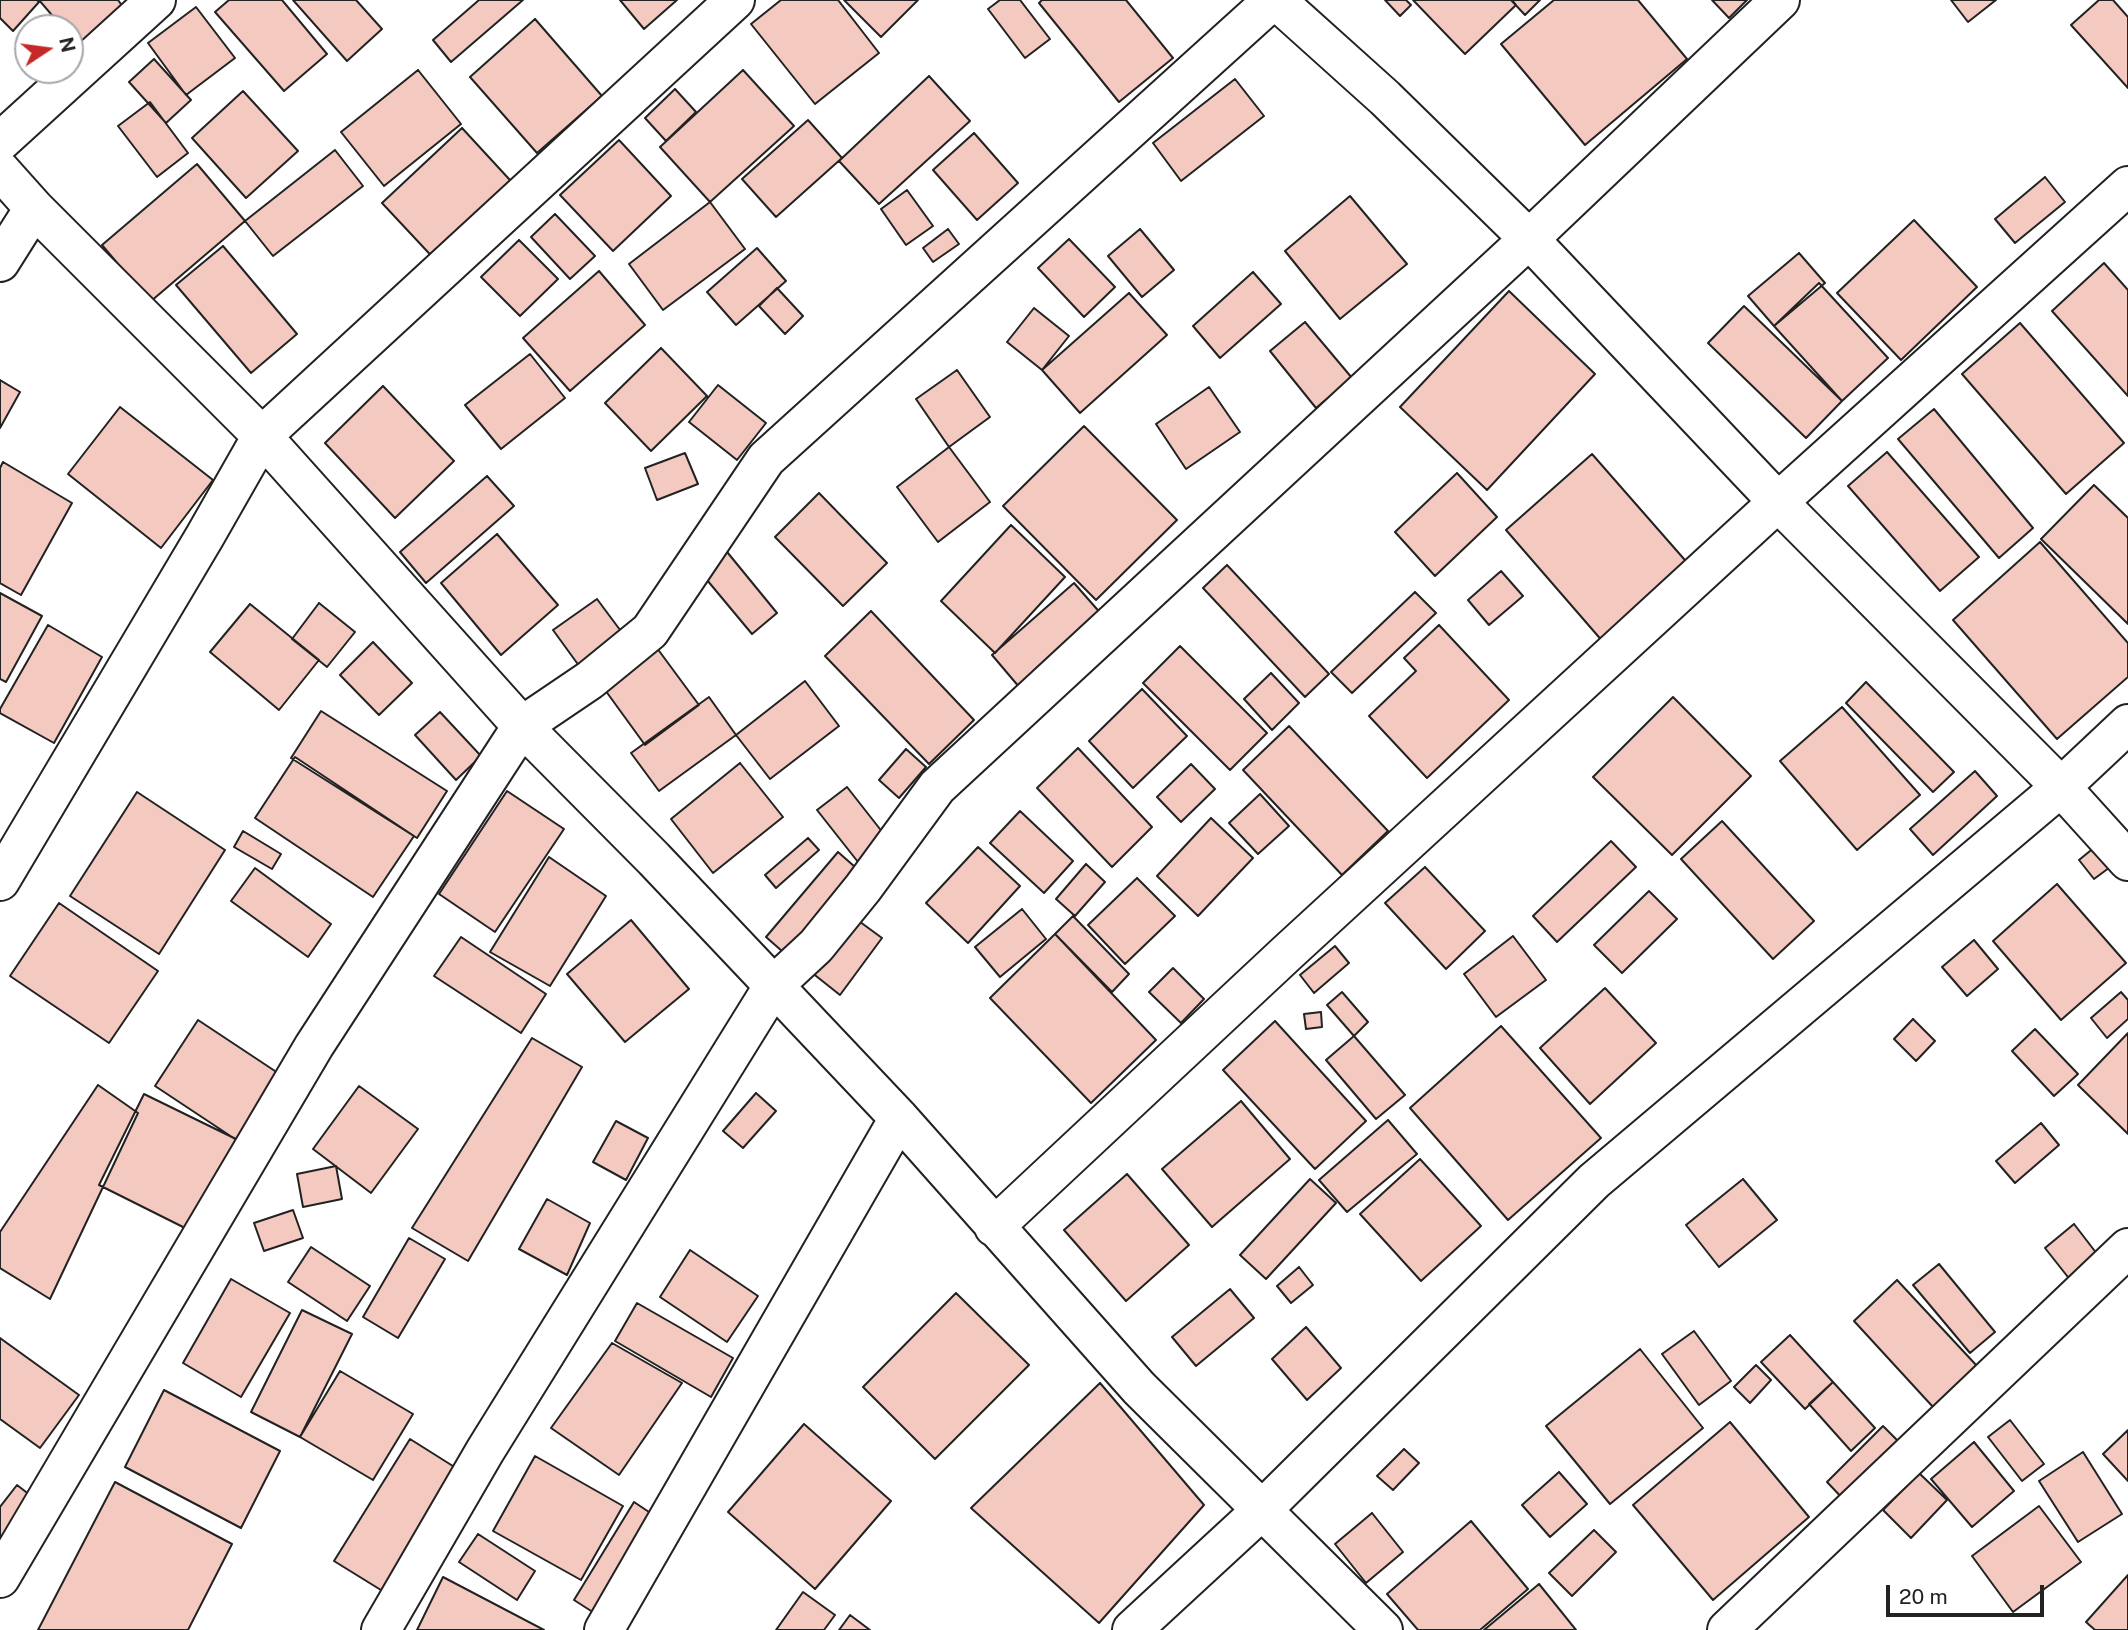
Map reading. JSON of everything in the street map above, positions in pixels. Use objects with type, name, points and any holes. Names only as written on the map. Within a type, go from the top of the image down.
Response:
[{"type":"street","points":[[0,142],[156,0]]},
{"type":"street","points":[[0,881],[262,436],[735,0]]},
{"type":"street","points":[[0,1578],[314,1046],[522,726],[590,680],[650,631],[765,459],[1275,0],[1385,98],[1530,239],[1778,502],[2061,787],[2128,862]]},
{"type":"street","points":[[381,1630],[485,1451],[774,985],[816,946],[863,888],[937,787],[1530,239],[1780,0]]},
{"type":"street","points":[[0,170],[34,208],[262,436],[522,726],[654,859],[899,1118],[1139,1388],[1383,1630]]},
{"type":"street","points":[[995,1227],[1287,953],[1778,502],[2128,186]]},
{"type":"street","points":[[0,262],[34,208]]},
{"type":"street","points":[[1132,1630],[1262,1510],[1594,1181],[2061,787],[2128,724]]},
{"type":"street","points":[[604,1630],[899,1118]]},
{"type":"street","points":[[1727,1630],[2128,1248]]},
{"type":"building","points":[[0,0],[39,2],[28,14],[14,14],[13,31],[0,18]]},
{"type":"building","points":[[39,0],[118,0],[123,7],[84,39],[84,14],[51,14]]},
{"type":"building","points":[[229,0],[282,0],[327,54],[284,91],[215,12]]},
{"type":"building","points":[[293,0],[356,0],[382,29],[347,61]]},
{"type":"building","points":[[479,0],[523,0],[451,62],[433,40]]},
{"type":"building","points":[[620,0],[677,0],[644,29]]},
{"type":"building","points":[[781,0],[838,0],[879,53],[815,104],[751,24]]},
{"type":"building","points":[[844,0],[918,0],[881,37]]},
{"type":"building","points":[[1000,0],[1020,0],[1050,39],[1025,58],[988,9]]},
{"type":"building","points":[[1042,0],[1126,0],[1173,58],[1119,102],[1039,3]]},
{"type":"building","points":[[1385,0],[1406,0],[1411,5],[1400,16]]},
{"type":"building","points":[[1413,0],[1512,0],[1516,5],[1465,54]]},
{"type":"building","points":[[1511,0],[1540,0],[1525,15]]},
{"type":"building","points":[[1554,0],[1638,0],[1687,59],[1585,145],[1501,44]]},
{"type":"building","points":[[1712,0],[1747,0],[1729,18]]},
{"type":"building","points":[[1951,0],[1996,0],[1968,22]]},
{"type":"building","points":[[2099,0],[2113,0],[2128,17],[2128,88],[2071,25]]},
{"type":"building","points":[[196,7],[235,58],[186,95],[148,43]]},
{"type":"building","points":[[535,19],[602,96],[537,153],[470,77]]},
{"type":"building","points":[[154,59],[191,100],[166,123],[129,82]]},
{"type":"building","points":[[418,70],[461,124],[384,186],[341,132]]},
{"type":"building","points":[[743,70],[794,126],[710,202],[660,147]]},
{"type":"building","points":[[929,76],[970,121],[879,204],[839,161]]},
{"type":"building","points":[[1235,79],[1264,116],[1181,181],[1153,143]]},
{"type":"building","points":[[675,89],[696,112],[666,141],[645,118]]},
{"type":"building","points":[[243,91],[298,151],[246,198],[192,138]]},
{"type":"building","points":[[150,102],[188,153],[157,177],[118,126]]},
{"type":"building","points":[[808,120],[842,158],[776,217],[742,179]]},
{"type":"building","points":[[462,128],[533,205],[454,280],[382,203]]},
{"type":"building","points":[[974,133],[1018,183],[977,220],[933,170]]},
{"type":"building","points":[[619,140],[671,196],[613,251],[560,195]]},
{"type":"building","points":[[335,150],[363,186],[273,256],[245,221]]},
{"type":"building","points":[[197,164],[245,221],[150,302],[102,245]]},
{"type":"building","points":[[2045,177],[2065,202],[2015,243],[1995,219]]},
{"type":"building","points":[[907,190],[933,226],[906,245],[881,209]]},
{"type":"building","points":[[1350,196],[1407,264],[1340,319],[1285,251]]},
{"type":"building","points":[[710,202],[745,249],[663,310],[629,264]]},
{"type":"building","points":[[555,214],[595,256],[570,279],[531,237]]},
{"type":"building","points":[[1914,220],[1977,287],[1901,360],[1837,293]]},
{"type":"building","points":[[948,229],[959,244],[933,262],[923,248]]},
{"type":"building","points":[[1140,229],[1174,270],[1142,297],[1108,256]]},
{"type":"building","points":[[1069,239],[1115,287],[1084,317],[1038,268]]},
{"type":"building","points":[[519,240],[558,279],[520,316],[481,277]]},
{"type":"building","points":[[223,246],[297,334],[251,373],[176,285]]},
{"type":"building","points":[[757,248],[786,281],[736,325],[707,292]]},
{"type":"building","points":[[1799,253],[1825,283],[1774,326],[1748,296]]},
{"type":"building","points":[[2104,263],[2128,290],[2128,396],[2052,311]]},
{"type":"building","points":[[599,271],[645,325],[570,391],[523,338]]},
{"type":"building","points":[[1253,272],[1281,304],[1220,358],[1193,326]]},
{"type":"building","points":[[1819,283],[1888,358],[1842,401],[1774,326]]},
{"type":"building","points":[[777,288],[803,316],[785,334],[759,306]]},
{"type":"building","points":[[1509,291],[1595,374],[1487,490],[1400,407]]},
{"type":"building","points":[[1129,293],[1167,335],[1080,413],[1042,370]]},
{"type":"building","points":[[1744,306],[1842,401],[1806,438],[1708,343]]},
{"type":"building","points":[[1034,308],[1069,336],[1042,370],[1007,342]]},
{"type":"building","points":[[1305,322],[1352,378],[1316,408],[1270,351]]},
{"type":"building","points":[[2020,323],[2124,443],[2066,494],[1962,374]]},
{"type":"building","points":[[661,348],[707,396],[651,451],[605,403]]},
{"type":"building","points":[[530,354],[565,398],[501,449],[465,405]]},
{"type":"building","points":[[957,370],[990,417],[949,447],[916,399]]},
{"type":"building","points":[[0,380],[20,392],[0,428]]},
{"type":"building","points":[[718,385],[766,423],[737,460],[689,422]]},
{"type":"building","points":[[383,386],[454,461],[395,518],[325,443]]},
{"type":"building","points":[[1209,387],[1240,432],[1186,469],[1156,424]]},
{"type":"building","points":[[120,407],[213,480],[161,548],[68,474]]},
{"type":"building","points":[[1934,409],[2033,528],[1999,558],[1898,439]]},
{"type":"building","points":[[1084,426],[1177,520],[1096,600],[1003,506]]},
{"type":"building","points":[[949,447],[990,502],[938,542],[897,487]]},
{"type":"building","points":[[1887,452],[1979,557],[1940,591],[1848,486]]},
{"type":"building","points":[[685,453],[698,484],[657,500],[645,468]]},
{"type":"building","points":[[1592,454],[1691,567],[1604,643],[1506,530]]},
{"type":"building","points":[[3,462],[72,503],[21,595],[0,583],[0,468]]},
{"type":"building","points":[[1457,473],[1497,517],[1435,576],[1395,532]]},
{"type":"building","points":[[487,476],[514,506],[426,583],[400,552]]},
{"type":"building","points":[[2094,485],[2128,518],[2128,624],[2041,539]]},
{"type":"building","points":[[819,493],[887,563],[843,606],[775,537]]},
{"type":"building","points":[[1011,525],[1065,577],[995,653],[941,601]]},
{"type":"building","points":[[497,534],[558,605],[501,655],[441,583]]},
{"type":"building","points":[[2040,542],[2128,643],[2128,677],[2057,739],[1953,620]]},
{"type":"building","points":[[723,547],[777,613],[752,634],[697,568]]},
{"type":"building","points":[[1227,565],[1329,674],[1305,697],[1203,588]]},
{"type":"building","points":[[1501,571],[1523,596],[1489,625],[1468,600]]},
{"type":"building","points":[[1074,583],[1103,616],[1020,688],[992,655]]},
{"type":"building","points":[[1415,592],[1436,613],[1352,693],[1331,672]]},
{"type":"building","points":[[0,593],[42,616],[6,682],[0,679]]},
{"type":"building","points":[[597,599],[629,642],[585,674],[553,630]]},
{"type":"building","points":[[319,603],[355,632],[327,667],[292,639]]},
{"type":"building","points":[[250,604],[319,660],[279,710],[210,652]]},
{"type":"building","points":[[871,611],[974,720],[929,764],[825,656]]},
{"type":"building","points":[[48,625],[102,657],[54,743],[0,713]]},
{"type":"building","points":[[1439,625],[1509,700],[1427,778],[1369,716],[1416,671],[1404,658]]},
{"type":"building","points":[[373,642],[412,683],[379,715],[340,675]]},
{"type":"building","points":[[654,644],[699,705],[645,745],[600,683]]},
{"type":"building","points":[[1180,646],[1267,733],[1230,770],[1143,683]]},
{"type":"building","points":[[1271,673],[1299,703],[1272,730],[1244,699]]},
{"type":"building","points":[[805,681],[839,726],[770,779],[736,735]]},
{"type":"building","points":[[1866,682],[1954,772],[1933,792],[1846,703]]},
{"type":"building","points":[[1142,689],[1187,736],[1133,788],[1089,741]]},
{"type":"building","points":[[709,697],[736,735],[659,791],[631,753]]},
{"type":"building","points":[[1673,697],[1751,776],[1672,855],[1593,777]]},
{"type":"building","points":[[1842,707],[1920,795],[1857,850],[1780,761]]},
{"type":"building","points":[[321,711],[447,791],[417,838],[291,758]]},
{"type":"building","points":[[440,712],[481,756],[456,780],[415,735]]},
{"type":"building","points":[[1289,726],[1388,831],[1342,875],[1243,770]]},
{"type":"building","points":[[1078,748],[1152,827],[1112,867],[1037,788]]},
{"type":"building","points":[[906,749],[926,767],[899,798],[879,780]]},
{"type":"building","points":[[295,757],[414,836],[373,897],[255,818]]},
{"type":"building","points":[[740,763],[783,817],[713,873],[671,819]]},
{"type":"building","points":[[1191,764],[1215,789],[1181,822],[1157,797]]},
{"type":"building","points":[[1975,771],[1997,796],[1933,855],[1910,829]]},
{"type":"building","points":[[847,787],[887,838],[858,862],[817,810]]},
{"type":"building","points":[[507,791],[564,829],[495,932],[439,894]]},
{"type":"building","points":[[137,792],[225,850],[159,954],[70,896]]},
{"type":"building","points":[[1260,794],[1289,826],[1258,854],[1229,823]]},
{"type":"building","points":[[1020,811],[1073,861],[1044,893],[990,843]]},
{"type":"building","points":[[1211,818],[1253,858],[1198,916],[1157,876]]},
{"type":"building","points":[[1722,821],[1814,921],[1773,959],[1681,859]]},
{"type":"building","points":[[243,831],[281,854],[272,869],[234,847]]},
{"type":"building","points":[[808,838],[819,850],[776,888],[765,875]]},
{"type":"building","points":[[1611,841],[1636,867],[1557,942],[1533,916]]},
{"type":"building","points":[[2101,842],[2117,862],[2094,879],[2079,860]]},
{"type":"building","points":[[978,847],[1020,886],[968,943],[926,903]]},
{"type":"building","points":[[838,852],[863,874],[791,959],[766,937]]},
{"type":"building","points":[[549,857],[606,896],[550,986],[490,952]]},
{"type":"building","points":[[1086,864],[1105,882],[1075,916],[1056,899]]},
{"type":"building","points":[[1425,867],[1485,931],[1446,969],[1385,903]]},
{"type":"building","points":[[255,868],[331,924],[308,957],[231,901]]},
{"type":"building","points":[[1137,878],[1175,916],[1125,964],[1088,925]]},
{"type":"building","points":[[2057,884],[2126,963],[2061,1020],[1993,941]]},
{"type":"building","points":[[1649,891],[1677,919],[1622,973],[1594,945]]},
{"type":"building","points":[[59,903],[158,971],[109,1043],[10,976]]},
{"type":"building","points":[[1022,909],[1046,939],[1000,977],[975,947]]},
{"type":"building","points":[[852,916],[882,938],[840,995],[811,972]]},
{"type":"building","points":[[1073,916],[1129,974],[1112,992],[1055,934]]},
{"type":"building","points":[[631,920],[689,989],[625,1042],[567,974]]},
{"type":"building","points":[[1055,934],[1156,1040],[1091,1103],[990,998]]},
{"type":"building","points":[[1513,936],[1546,980],[1496,1017],[1464,974]]},
{"type":"building","points":[[461,937],[546,994],[521,1033],[434,976]]},
{"type":"building","points":[[1974,940],[1998,969],[1967,996],[1942,967]]},
{"type":"building","points":[[1335,946],[1349,963],[1314,993],[1300,975]]},
{"type":"building","points":[[1173,968],[1204,999],[1181,1023],[1149,992]]},
{"type":"building","points":[[1605,988],[1656,1043],[1590,1104],[1540,1048]]},
{"type":"building","points":[[1342,992],[1368,1022],[1354,1036],[1327,1005]]},
{"type":"building","points":[[2121,992],[2128,1000],[2128,1019],[2107,1038],[2091,1018]]},
{"type":"building","points":[[1321,1012],[1322,1027],[1306,1029],[1304,1014]]},
{"type":"building","points":[[1913,1019],[1935,1041],[1916,1061],[1894,1039]]},
{"type":"building","points":[[198,1020],[281,1075],[238,1141],[155,1086]]},
{"type":"building","points":[[1275,1021],[1366,1121],[1315,1169],[1223,1070]]},
{"type":"building","points":[[1501,1026],[1601,1138],[1508,1220],[1410,1108]]},
{"type":"building","points":[[2035,1029],[2078,1074],[2054,1096],[2012,1051]]},
{"type":"building","points":[[2128,1033],[2128,1134],[2078,1085]]},
{"type":"building","points":[[1354,1036],[1405,1095],[1376,1119],[1326,1060]]},
{"type":"building","points":[[532,1038],[582,1067],[468,1261],[412,1228]]},
{"type":"building","points":[[98,1085],[138,1113],[50,1299],[0,1268],[0,1232]]},
{"type":"building","points":[[359,1086],[418,1129],[371,1193],[313,1149]]},
{"type":"building","points":[[756,1093],[776,1111],[743,1148],[723,1131]]},
{"type":"building","points":[[144,1094],[238,1140],[193,1232],[99,1185]]},
{"type":"building","points":[[1241,1101],[1290,1159],[1212,1227],[1162,1169]]},
{"type":"building","points":[[1388,1120],[1417,1154],[1347,1212],[1319,1180]]},
{"type":"building","points":[[616,1121],[648,1138],[626,1180],[593,1162]]},
{"type":"building","points":[[2041,1123],[2059,1145],[2015,1183],[1996,1161]]},
{"type":"building","points":[[1420,1159],[1481,1226],[1421,1281],[1360,1214]]},
{"type":"building","points":[[336,1166],[342,1199],[303,1207],[297,1174]]},
{"type":"building","points":[[1127,1174],[1189,1245],[1126,1301],[1064,1230]]},
{"type":"building","points":[[1310,1179],[1336,1203],[1266,1279],[1240,1255]]},
{"type":"building","points":[[1743,1179],[1777,1220],[1719,1267],[1686,1225]]},
{"type":"building","points":[[547,1199],[590,1223],[567,1275],[519,1249]]},
{"type":"building","points":[[293,1210],[303,1238],[264,1251],[254,1223]]},
{"type":"building","points":[[2074,1224],[2104,1263],[2075,1286],[2045,1248]]},
{"type":"building","points":[[409,1238],[445,1259],[398,1338],[363,1317]]},
{"type":"building","points":[[311,1247],[370,1286],[347,1321],[288,1282]]},
{"type":"building","points":[[690,1250],[758,1296],[727,1342],[660,1297]]},
{"type":"building","points":[[1939,1264],[1995,1332],[1970,1353],[1913,1285]]},
{"type":"building","points":[[1299,1267],[1313,1285],[1291,1303],[1277,1286]]},
{"type":"building","points":[[231,1279],[290,1313],[241,1397],[183,1363]]},
{"type":"building","points":[[1897,1280],[1977,1366],[1933,1407],[1854,1321]]},
{"type":"building","points":[[1230,1289],[1254,1318],[1196,1366],[1172,1337]]},
{"type":"building","points":[[956,1293],[1029,1365],[935,1459],[863,1387]]},
{"type":"building","points":[[637,1303],[733,1358],[711,1397],[615,1341]]},
{"type":"building","points":[[302,1310],[352,1334],[300,1437],[251,1412]]},
{"type":"building","points":[[1306,1327],[1341,1368],[1307,1400],[1272,1359]]},
{"type":"building","points":[[1694,1331],[1731,1381],[1699,1405],[1662,1354]]},
{"type":"building","points":[[1790,1335],[1833,1382],[1805,1409],[1761,1362]]},
{"type":"building","points":[[0,1338],[79,1395],[40,1448],[0,1419]]},
{"type":"building","points":[[612,1343],[682,1383],[619,1475],[551,1428]]},
{"type":"building","points":[[1640,1349],[1703,1428],[1610,1504],[1546,1426]]},
{"type":"building","points":[[1756,1365],[1771,1380],[1750,1403],[1734,1387]]},
{"type":"building","points":[[340,1371],[413,1414],[373,1480],[300,1437]]},
{"type":"building","points":[[1833,1382],[1875,1428],[1851,1451],[1809,1404]]},
{"type":"building","points":[[1100,1383],[1204,1505],[1099,1623],[971,1508]]},
{"type":"building","points":[[164,1390],[280,1451],[241,1528],[125,1467]]},
{"type":"building","points":[[2010,1420],[2044,1464],[2022,1481],[1988,1437]]},
{"type":"building","points":[[1730,1422],[1809,1517],[1713,1600],[1633,1505]]},
{"type":"building","points":[[804,1424],[891,1501],[815,1589],[728,1512]]},
{"type":"building","points":[[1883,1426],[1904,1447],[1847,1503],[1827,1482]]},
{"type":"building","points":[[2128,1430],[2128,1481],[2103,1454]]},
{"type":"building","points":[[410,1439],[464,1473],[389,1595],[334,1561]]},
{"type":"building","points":[[1974,1442],[2014,1491],[1972,1527],[1931,1479]]},
{"type":"building","points":[[1404,1449],[1419,1463],[1393,1490],[1377,1476]]},
{"type":"building","points":[[2083,1452],[2122,1514],[2078,1542],[2039,1481]]},
{"type":"building","points":[[535,1456],[623,1506],[581,1580],[493,1531]]},
{"type":"building","points":[[1559,1472],[1587,1504],[1550,1537],[1522,1505]]},
{"type":"building","points":[[1919,1473],[1947,1500],[1911,1538],[1883,1510]]},
{"type":"building","points":[[115,1482],[232,1544],[188,1630],[38,1630]]},
{"type":"building","points":[[17,1485],[52,1512],[0,1541],[0,1507]]},
{"type":"building","points":[[634,1502],[661,1520],[602,1618],[574,1600]]},
{"type":"building","points":[[2039,1506],[2081,1562],[2013,1612],[1972,1556]]},
{"type":"building","points":[[1372,1513],[1403,1552],[1366,1583],[1335,1544]]},
{"type":"building","points":[[1471,1521],[1528,1589],[1480,1630],[1418,1630],[1387,1594]]},
{"type":"building","points":[[1594,1530],[1616,1552],[1572,1596],[1549,1573]]},
{"type":"building","points":[[478,1534],[535,1571],[517,1600],[459,1562]]},
{"type":"building","points":[[2128,1575],[2128,1630],[2095,1630],[2086,1622]]},
{"type":"building","points":[[443,1577],[544,1630],[417,1630]]},
{"type":"building","points":[[1539,1584],[1576,1630],[1484,1630]]},
{"type":"building","points":[[803,1592],[835,1615],[824,1630],[776,1630]]},
{"type":"building","points":[[850,1615],[870,1630],[839,1630]]}]
